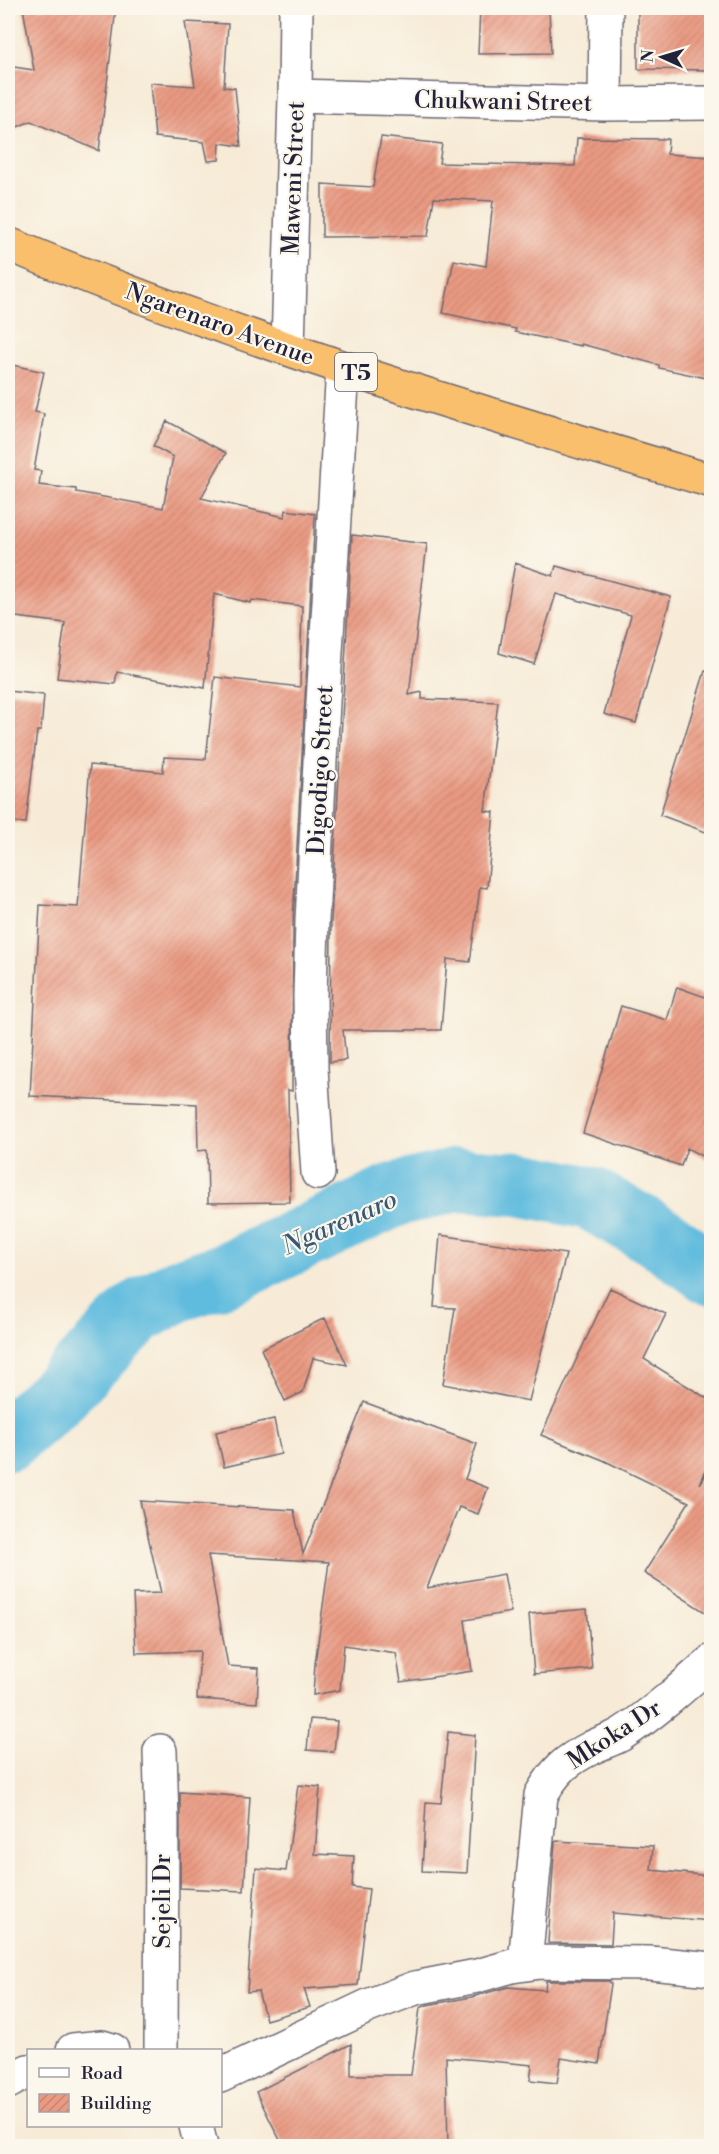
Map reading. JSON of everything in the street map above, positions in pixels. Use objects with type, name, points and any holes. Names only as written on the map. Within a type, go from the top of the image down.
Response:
[{"type":"highway","name":"Ngarenaro Avenue","points":[[8,244],[83,275],[343,368],[711,481]]},
{"type":"street","name":"Maweni Street","points":[[288,348],[296,8]]},
{"type":"street","points":[[605,104],[606,8]]},
{"type":"street","name":"Chukwani Street","points":[[295,96],[605,104],[711,104]]},
{"type":"street","name":"Digodigo Street","points":[[318,1173],[311,1068],[312,932],[343,368]]},
{"type":"street","name":"Mkoka Dr","points":[[525,1964],[541,1795],[552,1775],[568,1761],[619,1735],[687,1684],[711,1661]]},
{"type":"street","name":"Sejeli Dr","points":[[160,1751],[161,2049]]},
{"type":"street","points":[[222,2075],[368,2006],[416,1988],[525,1964],[650,1963],[711,1969]]},
{"type":"street","points":[[83,2049],[102,2047],[109,2049]]},
{"type":"street","points":[[8,2082],[27,2072]]},
{"type":"street","points":[[196,2127],[201,2146]]},
{"type":"building","points":[[23,8],[116,8],[99,151],[31,121],[8,131],[8,66],[34,70]]},
{"type":"building","points":[[480,8],[549,8],[551,53],[478,54]]},
{"type":"building","points":[[638,8],[711,8],[711,70],[638,69]]},
{"type":"building","points":[[185,22],[228,24],[224,87],[235,88],[241,146],[220,143],[219,160],[208,161],[204,142],[155,137],[150,83],[195,86]]},
{"type":"building","points":[[381,137],[442,144],[439,163],[575,166],[577,138],[668,139],[667,154],[711,157],[711,379],[659,368],[659,365],[581,344],[581,346],[515,332],[516,329],[443,313],[454,260],[486,266],[493,201],[434,198],[428,236],[322,237],[322,184],[373,187]]},
{"type":"building","points":[[8,364],[44,372],[35,412],[44,414],[34,470],[41,471],[39,485],[76,489],[76,492],[163,508],[173,457],[153,446],[167,421],[226,453],[201,498],[285,517],[286,510],[315,514],[293,920],[292,1091],[288,1090],[290,1202],[208,1203],[207,1150],[198,1151],[197,1104],[30,1096],[40,905],[78,907],[90,765],[163,772],[164,757],[206,759],[215,677],[300,687],[302,606],[252,600],[251,603],[214,594],[205,688],[117,672],[115,684],[57,678],[65,623],[8,616]]},
{"type":"building","points":[[352,535],[427,544],[409,695],[422,692],[422,699],[498,702],[485,811],[494,812],[487,888],[480,887],[470,962],[447,959],[441,1030],[343,1030],[346,1060],[330,1062],[331,922]]},
{"type":"building","points":[[515,563],[553,576],[556,566],[671,597],[636,723],[604,714],[631,615],[556,594],[534,664],[499,653]]},
{"type":"building","points":[[705,671],[711,672],[711,834],[660,815]]},
{"type":"building","points":[[8,691],[44,695],[41,731],[37,731],[26,823],[8,822]]},
{"type":"building","points":[[677,987],[711,999],[711,1161],[687,1148],[681,1166],[583,1133],[621,1006],[667,1020]]},
{"type":"building","points":[[440,1235],[566,1254],[529,1401],[443,1384],[455,1308],[434,1307]]},
{"type":"building","points":[[610,1288],[666,1314],[644,1359],[711,1401],[711,1457],[700,1484],[711,1466],[711,1616],[644,1573],[689,1502],[603,1460],[541,1435]]},
{"type":"building","points":[[325,1318],[347,1365],[313,1358],[303,1392],[285,1401],[261,1349]]},
{"type":"building","points":[[364,1402],[477,1444],[465,1479],[488,1488],[478,1514],[459,1507],[427,1588],[504,1574],[511,1612],[465,1620],[472,1671],[401,1682],[396,1653],[344,1645],[340,1690],[313,1695],[329,1562],[208,1555],[228,1666],[259,1668],[257,1703],[197,1699],[200,1651],[136,1653],[133,1594],[161,1593],[140,1501],[294,1510],[303,1554]]},
{"type":"building","points":[[274,1419],[281,1454],[224,1467],[216,1432]]},
{"type":"building","points":[[587,1609],[592,1669],[534,1674],[529,1614]]},
{"type":"building","points":[[310,1719],[337,1721],[334,1752],[307,1750]]},
{"type":"building","points":[[448,1732],[475,1735],[467,1873],[422,1871],[426,1802],[441,1803]]},
{"type":"building","points":[[298,1785],[320,1787],[315,1854],[354,1856],[352,1887],[369,1889],[358,1985],[304,1989],[310,2007],[266,2020],[258,1991],[247,1992],[256,1868],[286,1871]]},
{"type":"building","points":[[180,1792],[250,1797],[244,1891],[180,1888]]},
{"type":"building","points":[[555,1841],[653,1846],[651,1870],[711,1876],[711,1921],[613,1913],[611,1944],[548,1943]]},
{"type":"building","points":[[546,1981],[609,1981],[611,1984],[599,2064],[561,2058],[557,2083],[530,2080],[532,2065],[446,2057],[448,2146],[283,2146],[256,2092],[351,2044],[351,2075],[411,2075],[420,2008],[508,1987],[545,1990]]},
{"type":"waterway","name":"Ngarenaro","points":[[8,1439],[51,1401],[138,1312],[178,1290],[224,1275],[397,1194],[457,1180],[520,1184],[590,1198],[661,1238],[712,1274]]}]
